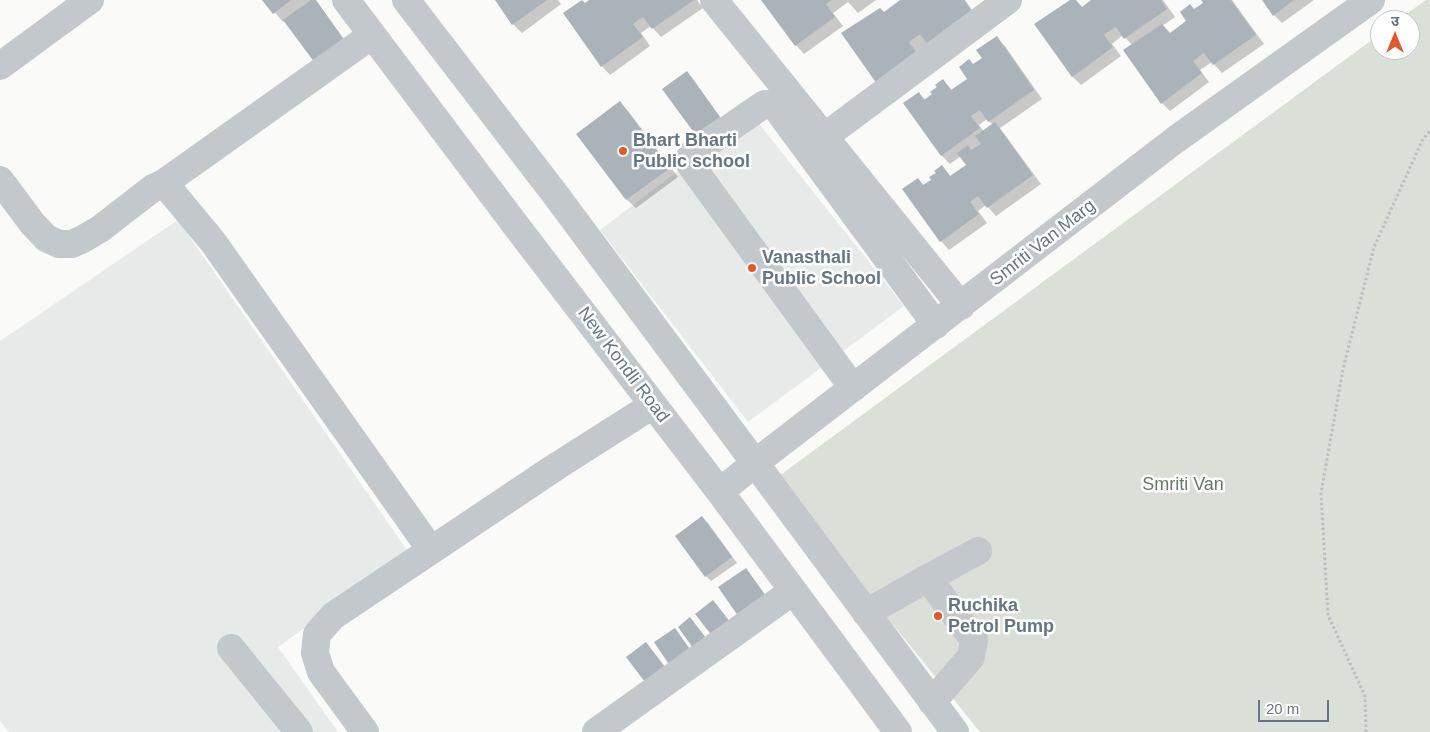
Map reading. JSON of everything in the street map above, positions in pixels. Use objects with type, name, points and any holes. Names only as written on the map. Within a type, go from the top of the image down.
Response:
[{"type":"street","points":[[0,66],[90,0]]},
{"type":"street","name":"New Kondli Road","points":[[346,0],[720,492],[898,732]]},
{"type":"street","points":[[406,0],[555,194],[954,732]]},
{"type":"street","points":[[824,137],[1008,0]]},
{"type":"street","name":"Smriti Van Marg","points":[[720,492],[755,463],[1176,140],[1372,0]]},
{"type":"street","points":[[717,1],[961,306]]},
{"type":"street","points":[[0,180],[32,223],[46,238],[59,244],[72,244],[100,229],[153,188],[164,183],[372,35]]},
{"type":"street","points":[[853,388],[690,164],[689,159],[692,154],[760,107],[770,104],[777,109],[936,325]]},
{"type":"street","points":[[164,183],[213,242],[431,550]]},
{"type":"street","points":[[364,732],[321,672],[315,654],[317,634],[333,616],[557,466],[653,405]]},
{"type":"street","points":[[866,613],[978,551]]},
{"type":"street","points":[[928,578],[974,640],[971,658],[932,702]]},
{"type":"street","points":[[596,732],[793,591]]},
{"type":"street","points":[[231,648],[299,732]]},
{"type":"path","points":[[1366,732],[1365,696],[1328,615],[1321,493],[1343,369],[1374,247],[1423,140],[1430,131]]},
{"type":"shaded area","name":"Vanasthali Public School","points":[[752,115],[904,306],[748,422],[600,230]]},
{"type":"shaded area","points":[[178,220],[409,553],[278,647],[338,732],[9,732],[0,721],[0,341]]},
{"type":"green space","name":"Smriti Van","points":[[1426,0],[1430,0],[1430,732],[980,732],[775,479],[1370,41],[1370,60],[1420,60],[1420,10],[1412,10]]},
{"type":"building","points":[[262,0],[291,0],[273,14]]},
{"type":"building","points":[[311,0],[316,0],[348,45],[318,67],[283,20]]},
{"type":"building","points":[[495,0],[547,0],[512,25]]},
{"type":"building","points":[[582,0],[585,3],[589,0],[694,0],[652,29],[643,17],[633,24],[643,37],[601,67],[563,13]]},
{"type":"building","points":[[761,0],[832,0],[826,4],[835,17],[795,46]]},
{"type":"building","points":[[900,0],[964,0],[974,14],[929,46],[920,34],[909,42],[918,54],[877,84],[841,33],[880,8],[884,12]]},
{"type":"building","points":[[1070,0],[1076,0],[1082,7],[1091,0],[1161,0],[1167,9],[1124,39],[1116,27],[1112,29],[1104,35],[1113,47],[1072,77],[1034,24]]},
{"type":"building","points":[[1201,0],[1231,0],[1256,35],[1213,65],[1204,53],[1193,61],[1202,73],[1161,104],[1123,50],[1162,24],[1170,33],[1186,21],[1180,12],[1190,4],[1194,9],[1203,3]]},
{"type":"building","points":[[1262,0],[1294,0],[1273,16]]},
{"type":"building","points":[[997,36],[1034,90],[988,122],[980,110],[971,116],[980,128],[941,156],[903,103],[919,92],[924,100],[932,94],[930,92],[937,87],[935,85],[943,79],[951,90],[967,79],[959,67],[969,59],[973,64],[982,58],[976,50]]},
{"type":"building","points":[[687,71],[720,117],[695,134],[662,89]]},
{"type":"building","name":"Bhart Bharti Public school","points":[[620,101],[670,168],[626,200],[576,134]]},
{"type":"building","points":[[995,122],[1033,175],[987,208],[978,196],[970,202],[979,214],[940,242],[902,189],[918,178],[923,185],[931,180],[929,177],[936,173],[934,171],[942,165],[950,176],[966,165],[957,153],[968,145],[971,150],[981,144],[975,136]]},
{"type":"building","points":[[702,516],[732,557],[705,577],[675,536]]},
{"type":"building","points":[[746,568],[771,603],[743,623],[718,587]]},
{"type":"building","points":[[713,600],[731,623],[713,637],[695,614]]},
{"type":"building","points":[[690,617],[709,642],[696,652],[678,627]]},
{"type":"building","points":[[675,628],[694,655],[672,669],[654,642]]},
{"type":"building","points":[[646,642],[665,667],[645,682],[626,657]]},
{"type":"place","name":"Bhart Bharti Public school","points":[[623,151]]},
{"type":"place","name":"Vanasthali Public School","points":[[752,268]]},
{"type":"place","name":"Ruchika Petrol Pump","points":[[938,616]]}]
